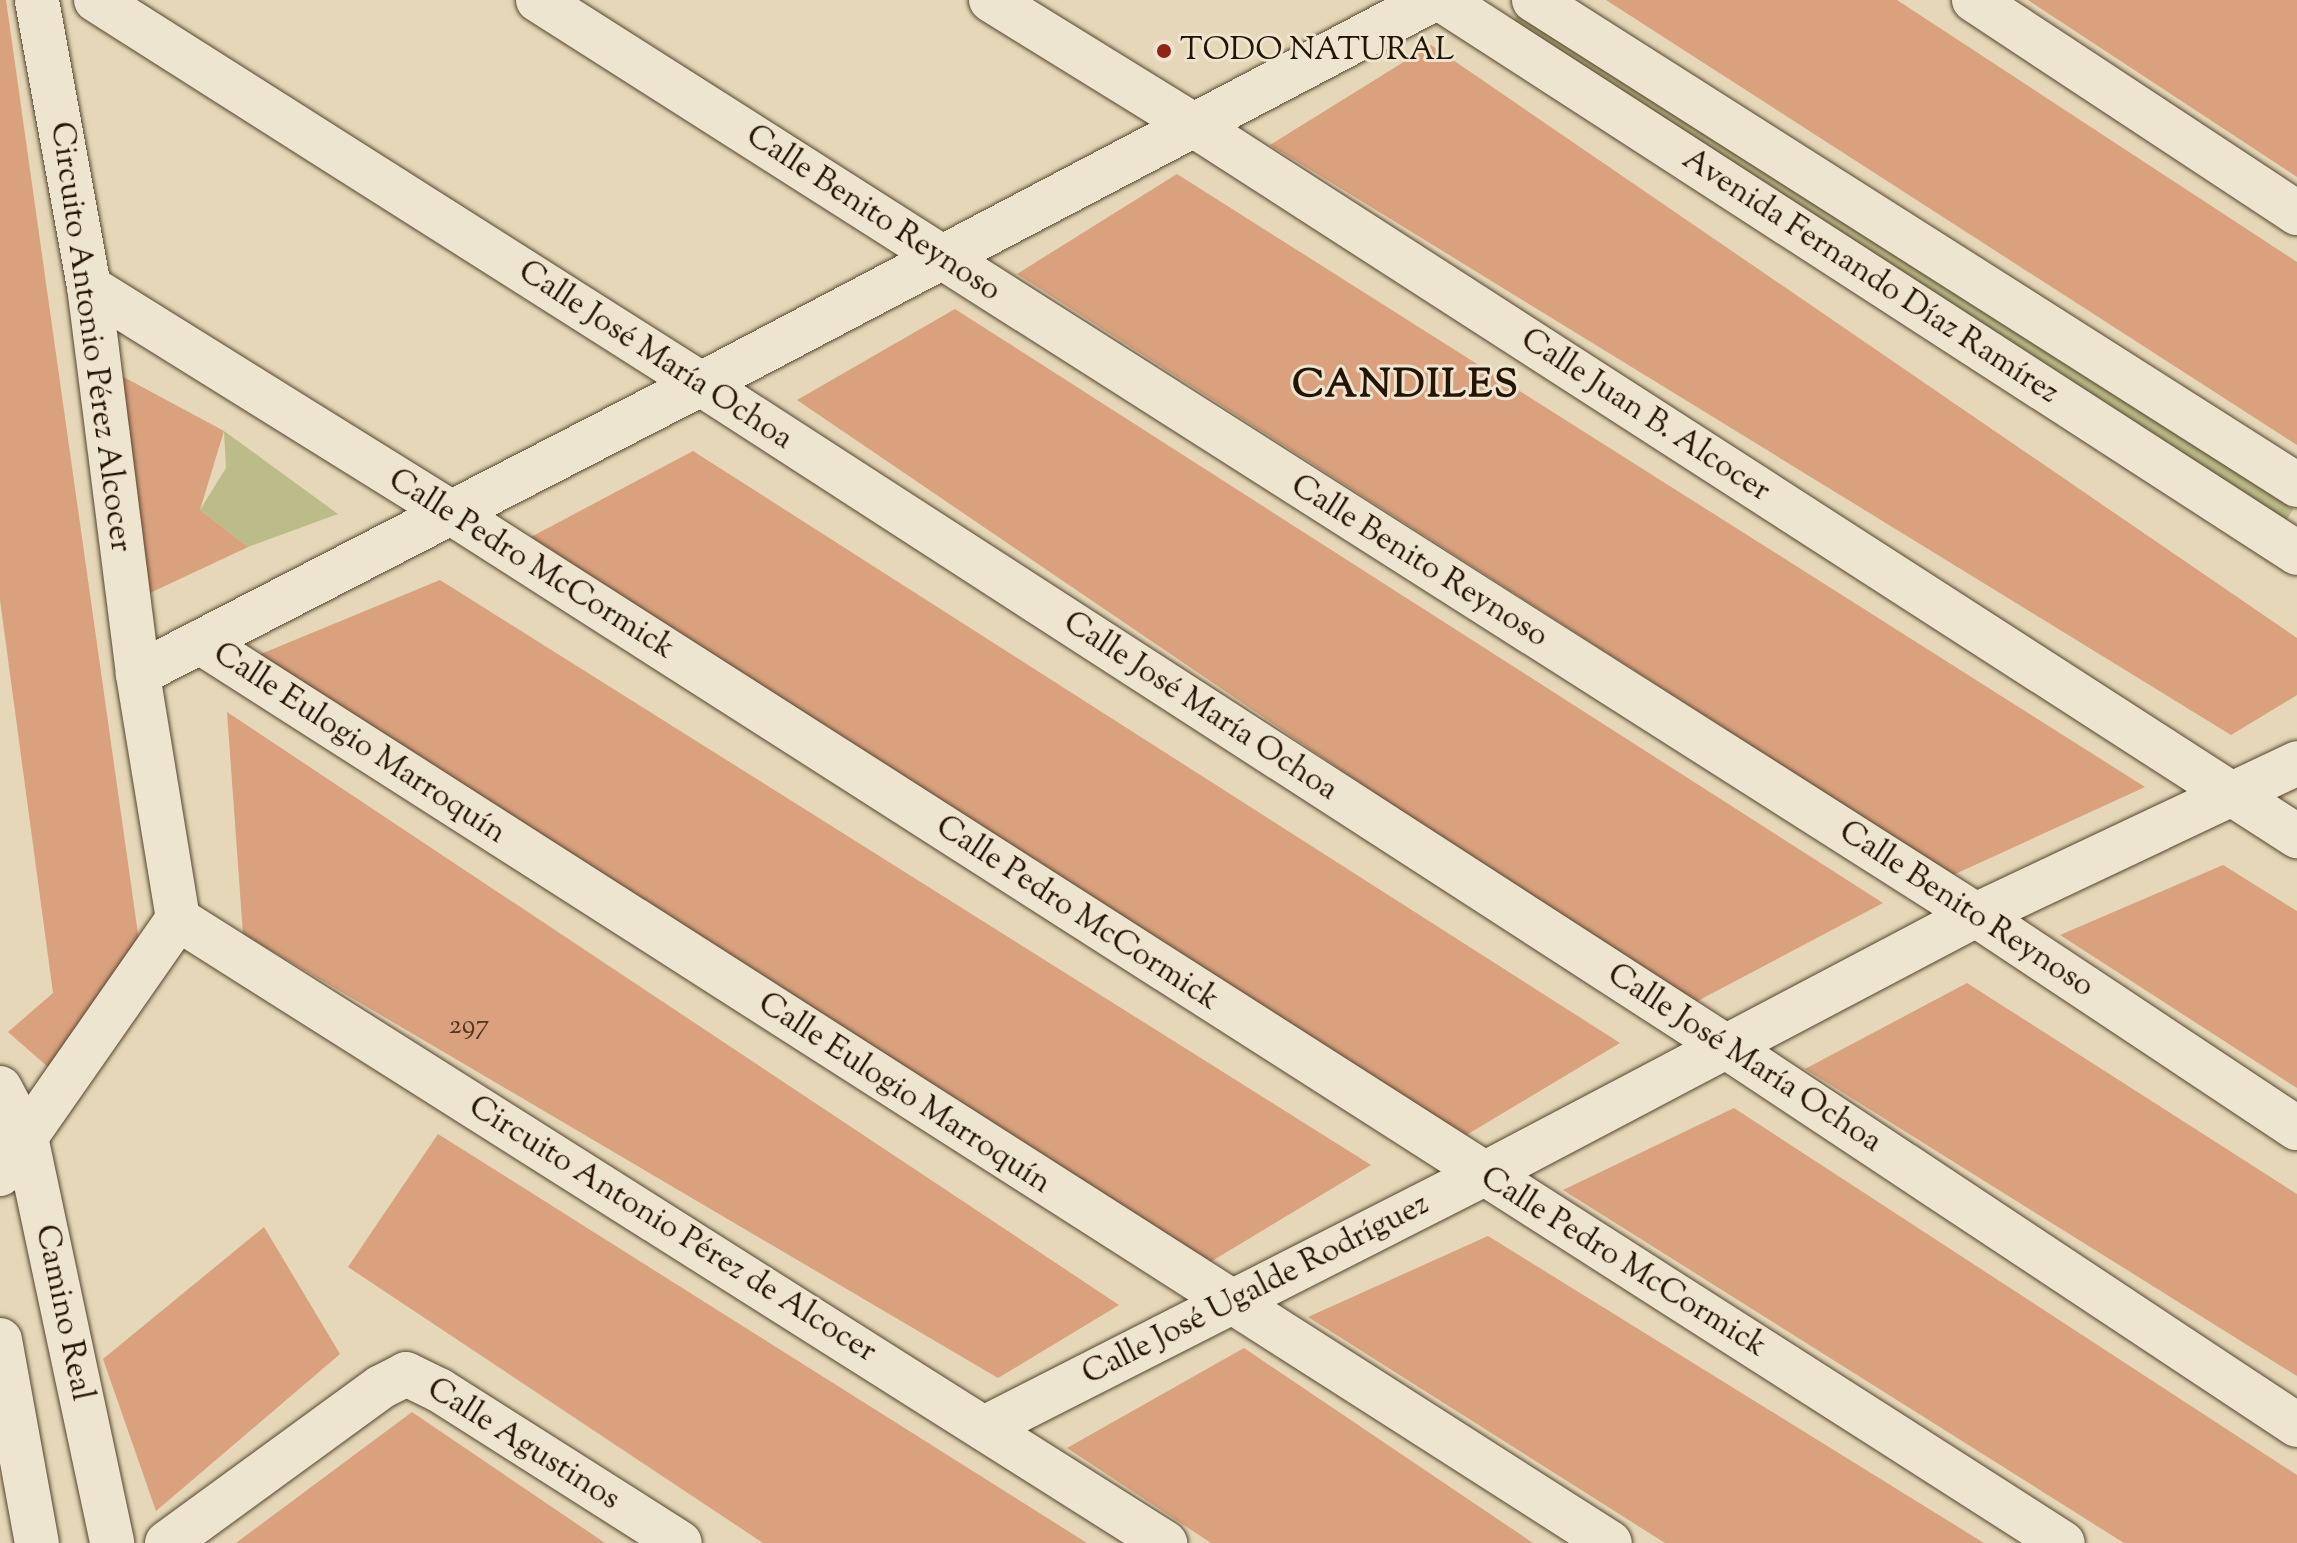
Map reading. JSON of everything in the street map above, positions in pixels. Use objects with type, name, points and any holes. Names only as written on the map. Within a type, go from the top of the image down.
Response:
[{"type":"street","name":"Circuito Antonio Pérez Alcocer","points":[[37,0],[89,287],[138,674]]},
{"type":"street","name":"Calle José María Ochoa","points":[[96,0],[701,384],[1725,1046],[2297,1425]]},
{"type":"street","name":"Calle Benito Reynoso","points":[[538,0],[1976,915],[2297,1128]]},
{"type":"street","name":"Calle Juan B. Alcocer","points":[[991,0],[1192,124],[2297,836]]},
{"type":"street","points":[[0,1174],[178,919],[138,674],[701,384],[1432,0]]},
{"type":"street","name":"Avenida Fernando Díaz Ramírez","points":[[1442,0],[2297,553]]},
{"type":"street","name":"Avenida Fernando Díaz Ramírez","points":[[1534,0],[2297,485]]},
{"type":"street","points":[[1974,0],[2297,213]]},
{"type":"street","name":"Calle Pedro McCormick","points":[[89,287],[450,512],[2063,1543]]},
{"type":"street","name":"Calle Eulogio Marroquín","points":[[200,642],[1610,1543]]},
{"type":"street","name":"Calle José Ugalde Rodríguez","points":[[986,1427],[1484,1174],[1976,915],[2297,763]]},
{"type":"street","name":"Circuito Antonio Pérez de Alcocer","points":[[178,919],[1165,1543]]},
{"type":"street","name":"Camino Real","points":[[0,1088],[26,1137],[112,1543]]},
{"type":"street","points":[[0,1340],[37,1543]]},
{"type":"street","name":"Calle Agustinos","points":[[167,1543],[381,1387],[406,1374],[439,1390],[680,1543]]},
{"type":"green space","points":[[1522,8],[2294,509],[2280,530],[1508,29]]},
{"type":"green space","points":[[224,431],[338,514],[248,547],[200,510],[226,468]]},
{"type":"building","points":[[0,0],[6,0],[139,941],[48,1067],[8,1032],[53,993],[0,600]]},
{"type":"building","points":[[1606,0],[1897,0],[2297,262],[2297,445]]},
{"type":"building","points":[[2028,0],[2297,0],[2297,177]]},
{"type":"building","points":[[1431,45],[2297,638],[2297,695],[2231,735],[1270,145]]},
{"type":"building","points":[[1177,174],[2145,787],[1953,875],[1017,274]]},
{"type":"building","points":[[955,309],[1883,903],[1688,1006],[797,400]]},
{"type":"building","points":[[118,374],[224,431],[200,510],[248,547],[135,600]]},
{"type":"building","points":[[693,451],[1620,1043],[1458,1140],[531,537]]},
{"type":"building","points":[[440,580],[1371,1165],[1197,1270],[256,656]]},
{"type":"building","points":[[227,712],[1119,1305],[998,1378],[243,934]]},
{"type":"building","points":[[2223,865],[2297,911],[2297,1088],[2060,935]]},
{"type":"building","points":[[1967,983],[2297,1194],[2297,1376],[1805,1069]]},
{"type":"building","points":[[1734,1108],[2297,1475],[2297,1543],[2124,1543],[1563,1190]]},
{"type":"building","points":[[438,1134],[1087,1543],[763,1543],[348,1267]]},
{"type":"building","points":[[264,1227],[340,1354],[156,1511],[103,1359]]},
{"type":"building","points":[[1488,1236],[1984,1543],[1665,1543],[1308,1317]]},
{"type":"building","points":[[1244,1348],[1533,1543],[1211,1543],[1067,1448]]},
{"type":"building","points":[[412,1412],[605,1543],[236,1543]]},
{"type":"place","name":"TODO NATURAL","points":[[1164,51]]},
{"type":"district","name":"CANDILES","points":[[1406,387]]}]
